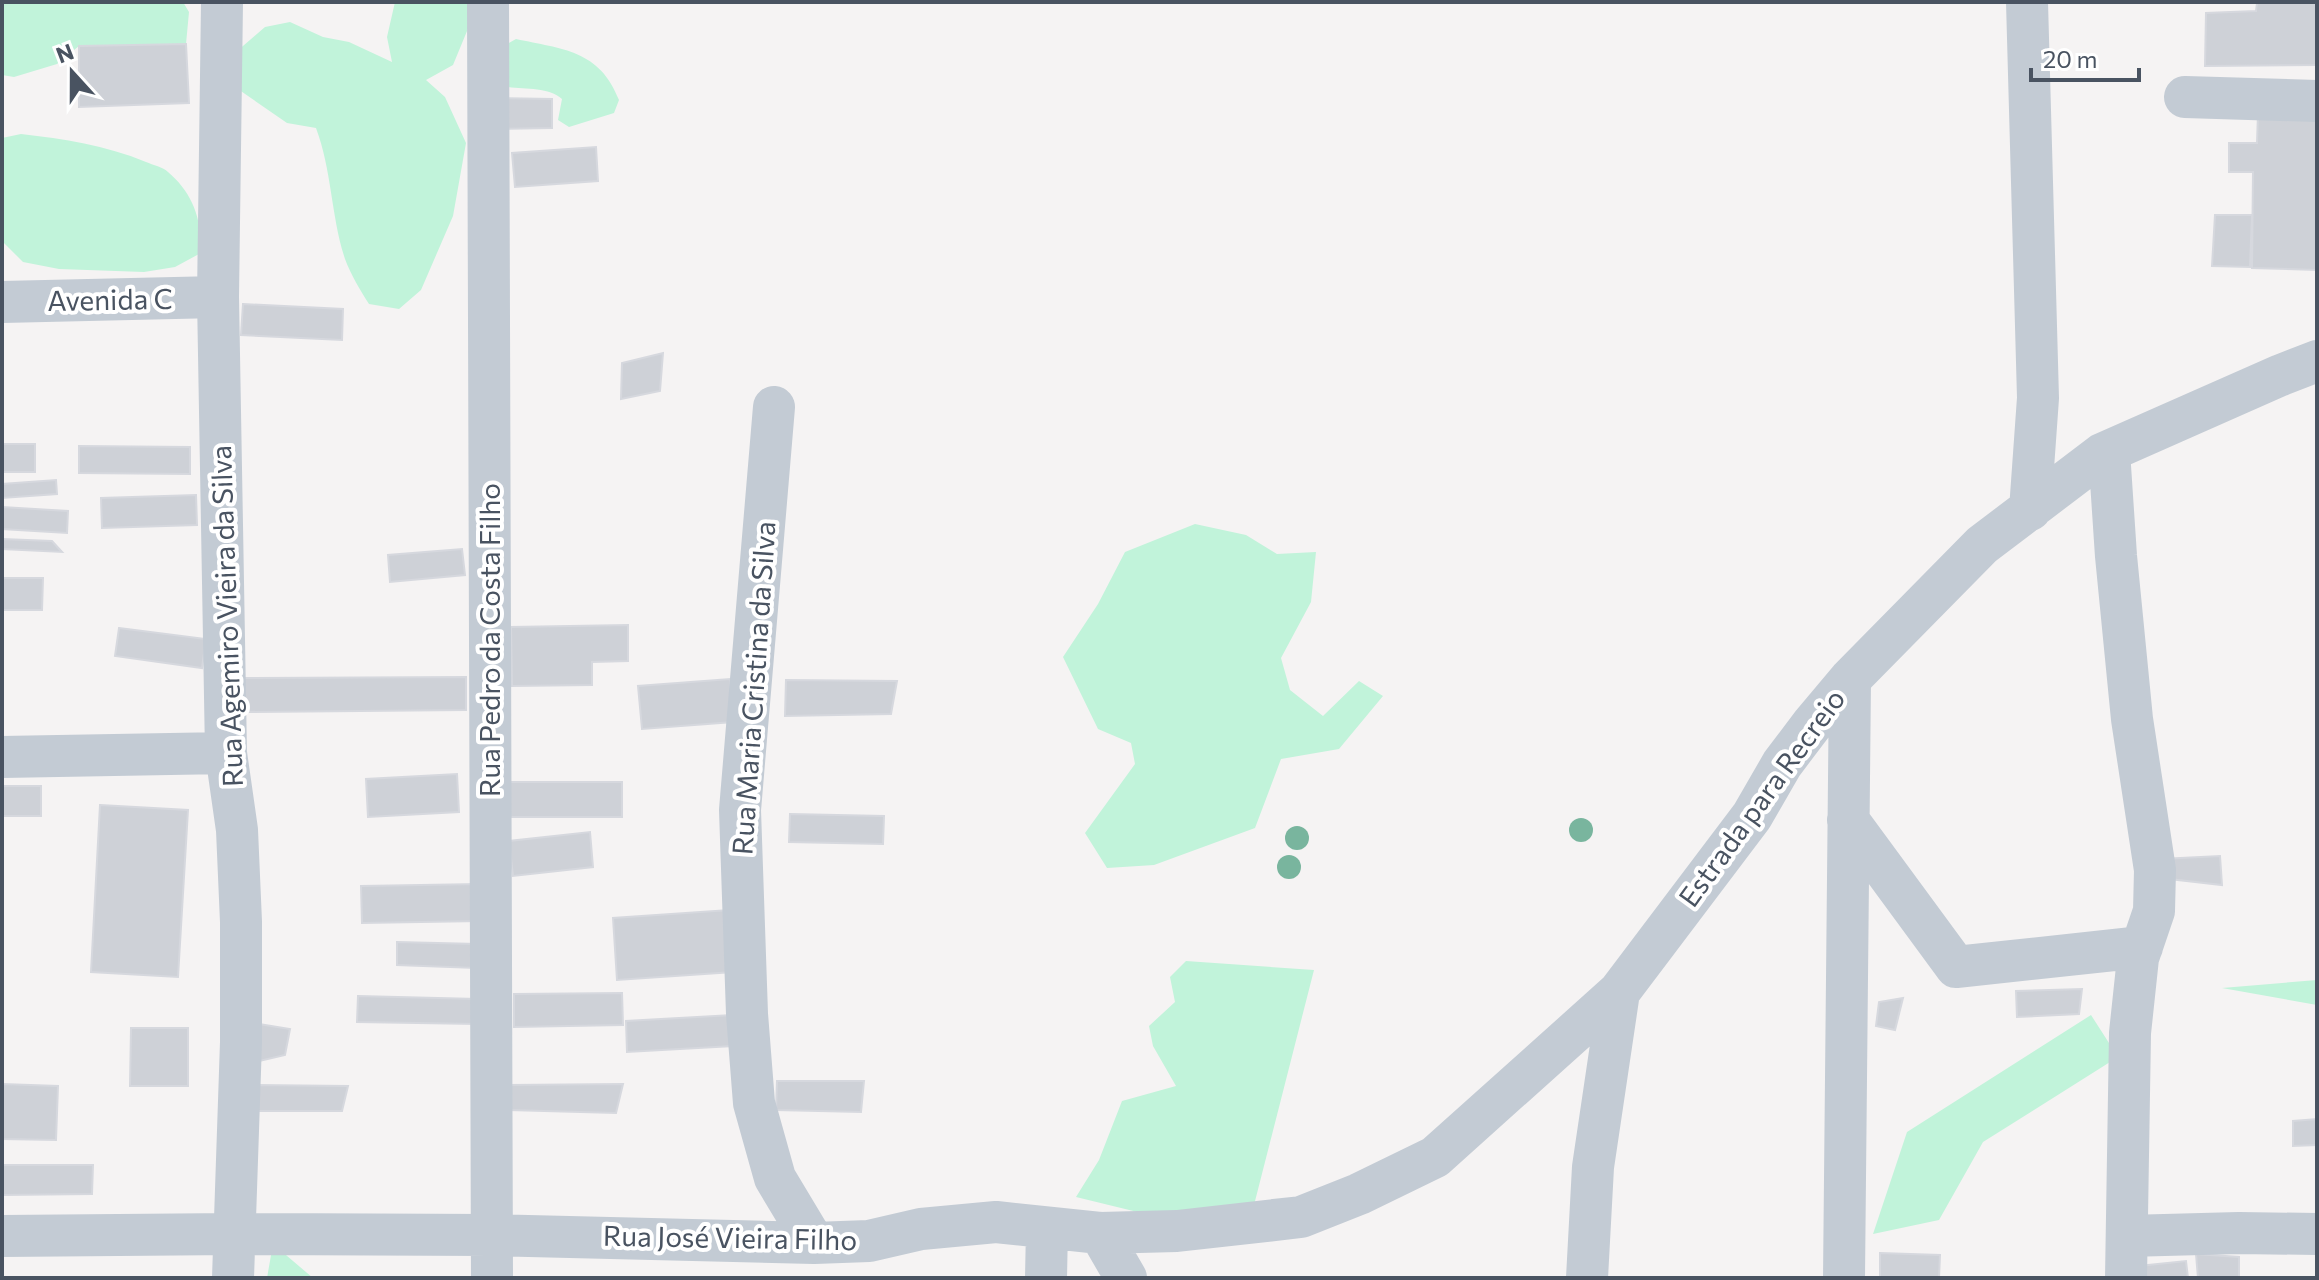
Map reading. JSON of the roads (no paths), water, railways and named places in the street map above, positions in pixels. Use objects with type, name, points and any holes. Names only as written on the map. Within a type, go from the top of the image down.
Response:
[{"type":"street","name":"Rua Agemiro Vieira da Silva","points":[[222,2],[218,297],[226,753],[237,830],[241,922],[241,1042],[233,1278]]},
{"type":"street","name":"Rua Pedro da Costa Filho","points":[[488,2],[492,1278]]},
{"type":"street","points":[[2027,2],[2038,398],[2030,510]]},
{"type":"street","points":[[2185,97],[2317,101]]},
{"type":"street","name":"Avenida C","points":[[2,302],[218,297]]},
{"type":"street","name":"Estrada para Recreio","points":[[1587,1278],[1593,1167],[1619,992],[1752,816],[1790,754],[1850,679],[1982,545],[2109,451],[2317,361]]},
{"type":"street","name":"Rua Maria Cristina da Silva","points":[[774,407],[740,810],[747,1014],[754,1103],[775,1178],[814,1243]]},
{"type":"street","points":[[2109,451],[2132,719],[2155,870],[2154,911],[2142,947],[2130,1033],[2126,1278]]},
{"type":"street","points":[[1844,1278],[1850,679]]},
{"type":"street","points":[[2,757],[226,753]]},
{"type":"street","points":[[1848,820],[1956,967],[2142,947]]},
{"type":"street","name":"Rua José Vieira Filho","points":[[2,1236],[491,1235],[814,1243],[869,1241],[921,1229],[996,1222],[1100,1233],[1177,1231],[1301,1217],[1359,1194],[1435,1157],[1619,992]]},
{"type":"street","points":[[1046,1278],[1047,1228]]},
{"type":"street","points":[[1100,1233],[1126,1278]]},
{"type":"street","points":[[2127,1236],[2317,1234]]}]
